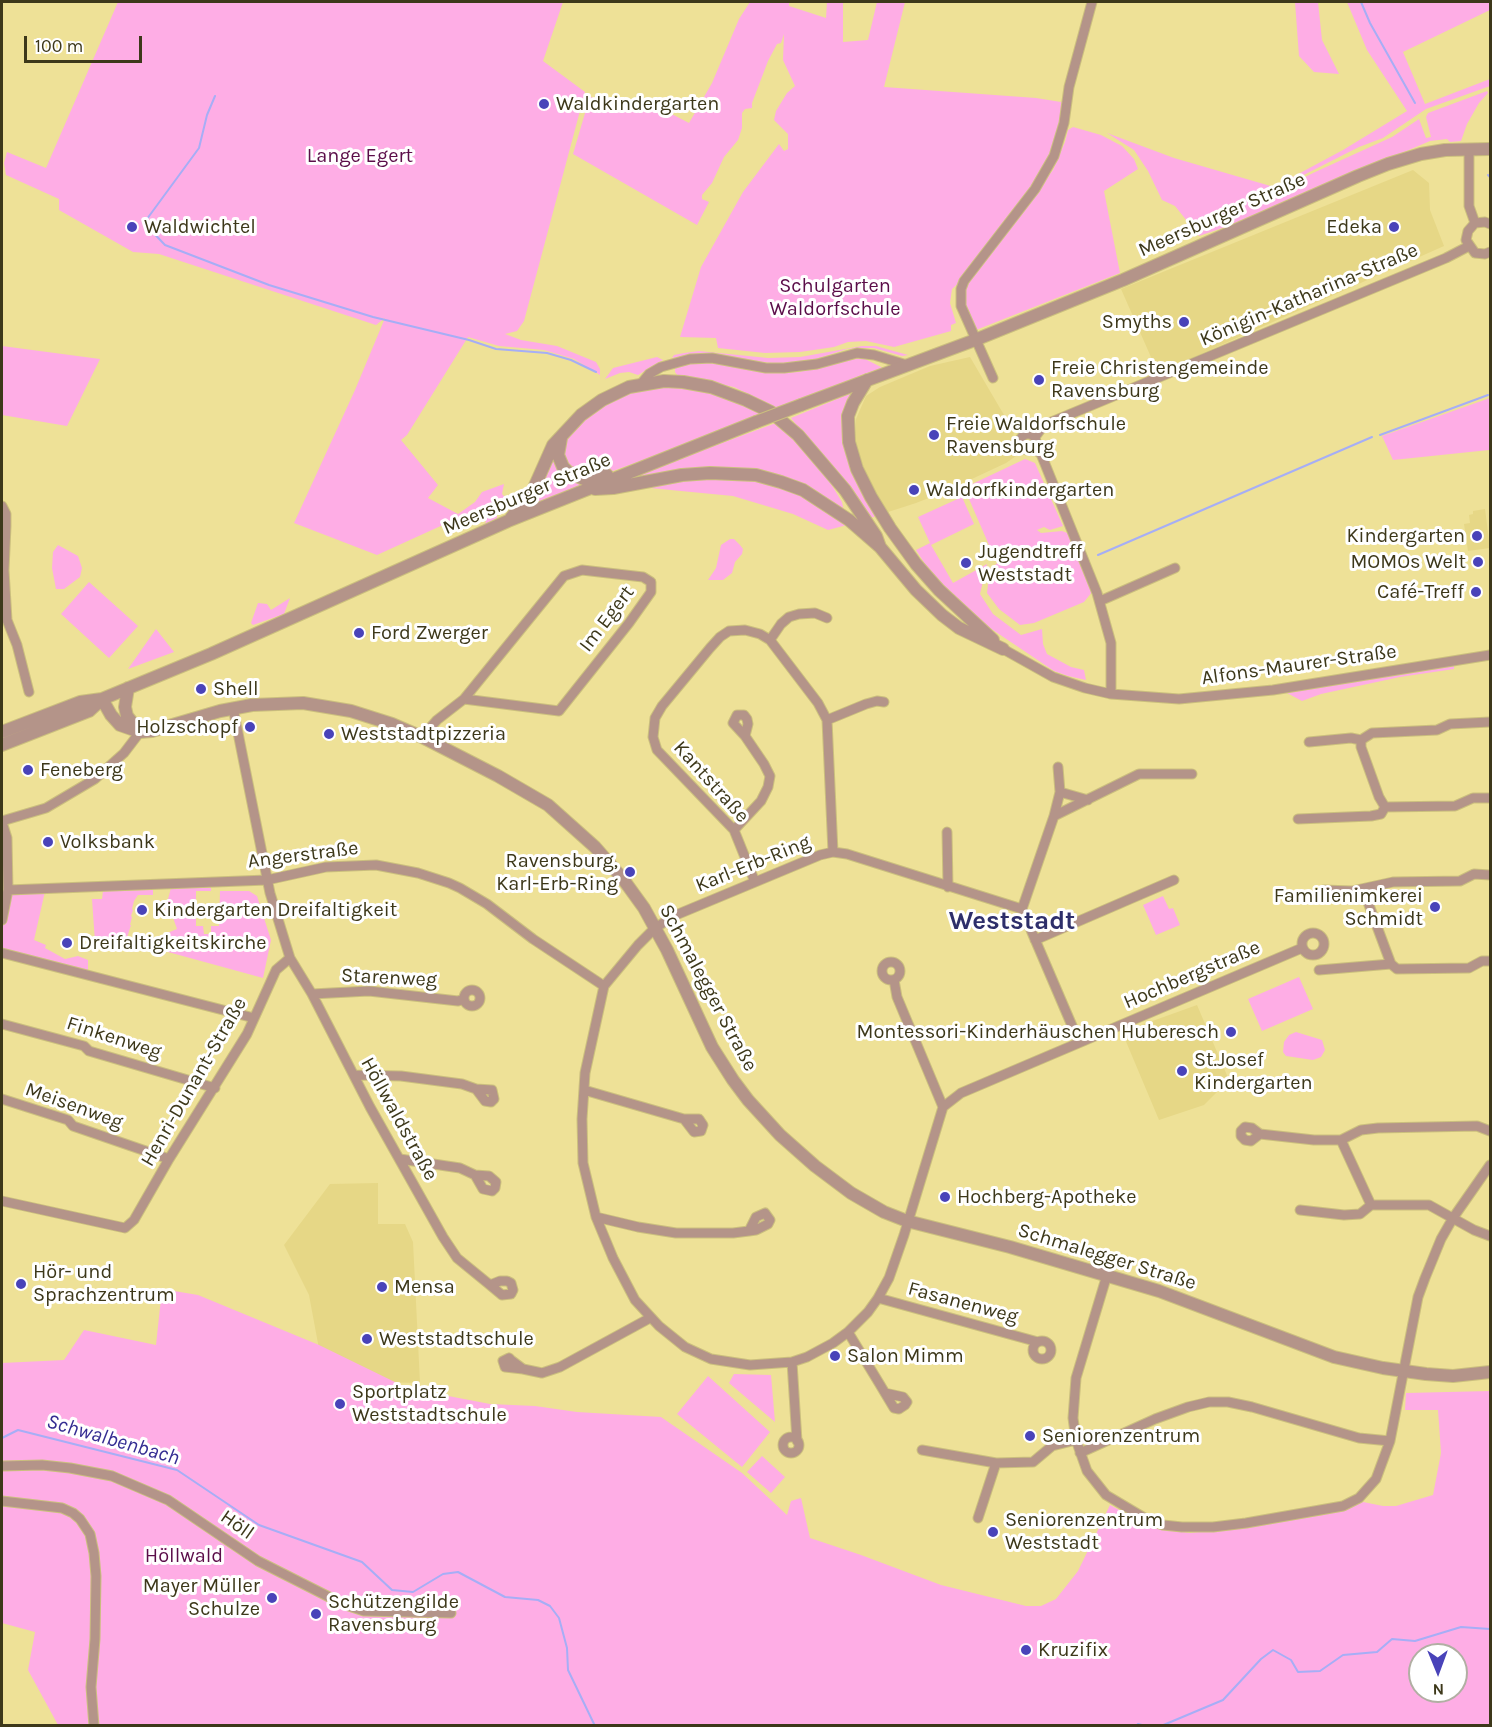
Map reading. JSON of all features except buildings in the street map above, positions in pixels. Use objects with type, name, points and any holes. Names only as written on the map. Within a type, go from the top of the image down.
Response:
[{"type":"street","points":[[993,378],[961,306],[961,289],[1035,189],[1054,156],[1064,123],[1069,87],[1092,2]]},
{"type":"street","name":"Meersburger Straße","points":[[2,732],[80,702],[102,699],[211,654],[508,521],[756,422],[975,340],[1123,280],[1358,176],[1421,154],[1445,150],[1491,149]]},
{"type":"street","points":[[1469,150],[1469,206],[1475,224]]},
{"type":"street","points":[[1491,224],[1485,222],[1475,224],[1467,235],[1469,246],[1475,253],[1491,252]]},
{"type":"street","name":"Königin-Katharina-Straße","points":[[1099,597],[1035,442],[1044,425],[1446,258],[1469,246]]},
{"type":"street","points":[[640,384],[649,374],[690,359],[712,358],[766,368],[784,368],[817,364],[857,352],[908,365]]},
{"type":"street","points":[[867,380],[853,403],[847,429],[852,455],[871,497],[890,528],[933,584],[1003,649]]},
{"type":"street","points":[[508,521],[533,490],[553,445],[580,415],[602,400],[640,384],[683,381],[711,387],[747,400],[771,412],[798,435],[855,503],[876,536],[880,547]]},
{"type":"street","points":[[562,434],[558,455],[568,472],[584,479],[632,471]]},
{"type":"street","points":[[585,489],[613,488],[682,475],[710,473],[756,475],[803,490],[849,520],[880,547],[916,590],[942,615],[959,628],[1003,649]]},
{"type":"street","points":[[836,480],[846,502],[849,520]]},
{"type":"street","points":[[2,506],[6,514],[4,598],[7,633],[17,645],[29,692]]},
{"type":"street","points":[[1111,693],[1111,643],[1099,597],[1175,568]]},
{"type":"street","name":"Im Egert","points":[[422,737],[437,720],[464,699],[564,576],[582,570],[643,577],[651,582],[651,592],[629,623],[559,711],[464,699]]},
{"type":"street","points":[[827,618],[815,613],[789,617],[770,640],[819,703],[827,720],[866,704],[884,702]]},
{"type":"street","name":"Kantstraße","points":[[755,882],[734,830],[657,750],[653,729],[655,718],[662,706],[720,637],[729,631],[745,630],[760,634],[770,640]]},
{"type":"street","name":"Alfons-Maurer-Straße","points":[[1003,649],[1053,677],[1111,693],[1179,699],[1273,690],[1491,655]]},
{"type":"street","points":[[128,688],[125,707],[127,716],[140,732]]},
{"type":"street","points":[[102,699],[120,725],[140,732]]},
{"type":"street","name":"Meersburger Straße","points":[[2,745],[89,711],[102,699]]},
{"type":"street","name":"Schmalegger Straße","points":[[140,732],[160,729],[233,708],[282,703],[322,706],[372,717],[422,737],[521,789],[561,815],[595,847],[644,908],[712,1047],[748,1100],[792,1146],[831,1180],[884,1212],[907,1221],[1107,1275],[1334,1357],[1402,1371],[1453,1376],[1491,1372]]},
{"type":"street","points":[[233,708],[267,880],[290,958]]},
{"type":"street","name":"Karl-Erb-Ring","points":[[827,720],[833,852]]},
{"type":"street","points":[[1309,742],[1351,738],[1361,740],[1372,733],[1437,730],[1450,724],[1491,722]]},
{"type":"street","points":[[2,920],[8,890],[7,838],[2,822],[46,808],[87,785],[124,753],[140,732]]},
{"type":"street","points":[[734,830],[761,801],[768,787],[770,776],[745,736]]},
{"type":"street","points":[[1361,740],[1361,747],[1375,787],[1385,807]]},
{"type":"street","points":[[1058,767],[1060,792],[1054,816],[1022,909],[1079,1042]]},
{"type":"street","points":[[1054,816],[1139,774],[1192,774]]},
{"type":"street","points":[[1060,792],[1088,800]]},
{"type":"street","points":[[1385,807],[1455,806],[1473,798],[1491,798]]},
{"type":"street","points":[[1298,819],[1371,816],[1380,814],[1385,807]]},
{"type":"street","points":[[947,832],[948,887]]},
{"type":"street","name":"Karl-Erb-Ring","points":[[604,986],[655,928],[676,915],[820,855],[833,852],[847,854],[1022,909]]},
{"type":"street","name":"Angerstraße","points":[[8,890],[267,880],[326,867],[376,865],[418,873],[449,883],[487,904],[533,939],[604,986]]},
{"type":"street","points":[[1324,890],[1363,889],[1393,882],[1460,882],[1474,874],[1491,875]]},
{"type":"street","points":[[1035,940],[1174,880]]},
{"type":"street","points":[[1363,889],[1391,964],[1397,969],[1469,968],[1491,961]]},
{"type":"street","name":"Hochbergstraße","points":[[943,1107],[961,1093],[1302,948]]},
{"type":"street","points":[[2,953],[254,1018]]},
{"type":"street","name":"Höllwaldstraße","points":[[290,958],[312,994],[442,1237],[457,1258],[490,1285]]},
{"type":"street","name":"Henri-Dunant-Straße","points":[[2,1201],[125,1228],[134,1220],[214,1088],[254,1018],[276,970],[290,958]]},
{"type":"street","points":[[1319,970],[1391,964]]},
{"type":"street","points":[[604,986],[585,1073],[584,1090],[583,1163],[596,1216],[622,1278],[635,1300],[650,1318],[686,1347],[711,1359],[750,1365],[792,1362],[820,1350],[848,1332],[868,1312],[889,1278],[943,1107],[897,997],[894,980]]},
{"type":"street","name":"Starenweg","points":[[312,994],[369,991],[458,1001],[464,999]]},
{"type":"street","name":"Finkenweg","points":[[2,1024],[84,1046],[89,1051],[214,1088]]},
{"type":"street","points":[[354,1075],[401,1076],[462,1084],[476,1089]]},
{"type":"street","points":[[584,1090],[684,1119]]},
{"type":"street","name":"Meisenweg","points":[[2,1099],[68,1120],[73,1126],[169,1159]]},
{"type":"street","points":[[1260,1134],[1314,1140],[1341,1140],[1361,1130],[1378,1128],[1477,1126],[1491,1131]]},
{"type":"street","points":[[1341,1140],[1371,1205]]},
{"type":"street","points":[[400,1158],[460,1168],[475,1175]]},
{"type":"street","points":[[1107,1275],[1076,1378],[1073,1418],[1076,1440],[1087,1471],[1106,1495],[1143,1518],[1163,1525],[1213,1527],[1343,1506],[1359,1498],[1376,1479],[1390,1441],[1418,1297],[1441,1239],[1453,1218],[1491,1165]]},
{"type":"street","points":[[1300,1210],[1344,1215],[1360,1214],[1371,1205],[1429,1205],[1482,1234],[1491,1236]]},
{"type":"street","points":[[596,1216],[638,1227],[676,1233],[749,1231]]},
{"type":"street","name":"Fasanenweg","points":[[878,1298],[1038,1342]]},
{"type":"street","points":[[523,1369],[542,1373],[560,1367],[650,1318]]},
{"type":"street","points":[[848,1332],[885,1393]]},
{"type":"street","points":[[792,1362],[797,1441]]},
{"type":"street","points":[[1080,1453],[1155,1419],[1209,1402],[1228,1402],[1252,1407],[1359,1438],[1390,1441]]},
{"type":"street","points":[[922,1450],[996,1463],[1033,1462],[1052,1446],[1076,1440]]},
{"type":"street","points":[[978,1518],[996,1463]]},
{"type":"street","name":"Höll","points":[[2,1466],[42,1465],[87,1470],[112,1476],[168,1500],[258,1561],[344,1605],[364,1611],[451,1613]]},
{"type":"street","points":[[2,1500],[62,1509],[73,1513],[90,1534],[96,1576],[95,1639],[91,1687],[94,1725]]},
{"type":"shaded area","points":[[1413,170],[1429,183],[1430,210],[1444,246],[1158,373],[1121,289]]},
{"type":"shaded area","name":"Freie Waldorfschule Ravensburg","points":[[970,357],[1014,432],[1012,442],[1016,456],[944,492],[885,513],[865,471],[855,443],[856,419],[866,396],[880,387],[930,366]]},
{"type":"shaded area","name":"Kindergarten","points":[[1485,509],[1490,548],[1468,551],[1464,524],[1470,523],[1469,515],[1473,514],[1473,511]]},
{"type":"shaded area","name":"St.Josef Kindergarten","points":[[1197,1005],[1229,1080],[1204,1105],[1159,1120],[1122,1032]]},
{"type":"shaded area","name":"Weststadtschule","points":[[378,1183],[378,1224],[405,1224],[413,1242],[420,1383],[373,1382],[322,1365],[309,1295],[284,1245],[330,1184]]},
{"type":"green space","name":"Lange Egert","points":[[118,2],[563,2],[543,61],[585,92],[524,321],[517,331],[505,334],[521,340],[557,346],[596,362],[600,375],[574,359],[544,350],[499,346],[468,337],[407,435],[401,440],[438,485],[428,498],[458,514],[475,502],[482,492],[504,484],[502,494],[507,499],[497,509],[497,518],[483,526],[486,522],[478,509],[377,555],[294,523],[385,318],[376,325],[159,254],[133,252],[59,210],[59,199],[6,175],[4,163],[7,152],[46,168]]},
{"type":"green space","name":"Schulgarten Waldorfschule","points":[[750,2],[789,2],[789,6],[826,18],[827,2],[843,2],[843,42],[868,40],[877,2],[905,2],[884,87],[1036,98],[1061,102],[1064,100],[1061,123],[1047,165],[962,280],[952,289],[950,303],[956,323],[951,325],[951,331],[894,347],[866,341],[848,342],[834,347],[800,352],[765,353],[718,348],[716,338],[680,337],[701,267],[743,192],[779,144],[784,151],[788,149],[788,134],[774,120],[776,111],[787,93],[795,86],[783,60],[784,34],[781,43],[777,44],[768,61],[752,108],[745,109],[742,113],[742,128],[738,140],[724,157],[712,183],[702,195],[702,199],[709,202],[697,225],[573,154],[590,96],[611,111],[641,98],[689,123],[712,83],[739,19]]},
{"type":"green space","points":[[1295,2],[1318,2],[1322,40],[1339,74],[1314,72],[1299,56]]},
{"type":"green space","points":[[1347,2],[1490,2],[1490,10],[1403,52],[1425,104],[1490,79],[1490,86],[1426,109],[1383,138],[1359,147],[1272,191],[1270,195],[1392,137],[1419,119],[1426,138],[1431,137],[1426,117],[1428,113],[1487,91],[1488,93],[1479,103],[1467,124],[1461,141],[1450,142],[1447,139],[1430,141],[1237,223],[1199,236],[1175,206],[1162,200],[1148,171],[1134,150],[1107,133],[1174,158],[1274,187],[1343,150],[1407,111],[1367,50]]},
{"type":"green space","points":[[1073,127],[1101,135],[1122,146],[1134,159],[1138,169],[1104,191],[1120,273],[976,330],[962,291],[968,279],[1053,170],[1068,130]]},
{"type":"green space","points":[[2,346],[100,359],[67,426],[2,415]]},
{"type":"green space","points":[[862,346],[876,346],[908,355],[902,356],[874,348],[858,348],[847,349],[810,361],[786,364],[702,353],[672,358],[674,355],[699,351],[768,358],[800,357]]},
{"type":"green space","points":[[657,357],[663,360],[638,375],[629,372],[620,373],[605,379],[613,368]]},
{"type":"green space","points":[[863,358],[883,368],[861,375],[801,405],[776,408],[734,387],[678,376],[675,372],[675,367],[691,363],[710,363],[774,373],[799,372]]},
{"type":"green space","points":[[659,386],[694,388],[742,403],[765,416],[610,472],[578,473],[565,463],[563,438],[568,429],[625,392]]},
{"type":"green space","points":[[859,390],[844,444],[848,460],[876,516],[868,519],[791,418]]},
{"type":"green space","points":[[1490,398],[1489,450],[1393,460],[1382,436]]},
{"type":"green space","points":[[776,423],[805,451],[828,479],[842,502],[844,512],[768,474],[611,484]]},
{"type":"green space","points":[[553,451],[555,464],[562,474],[588,482],[524,509]]},
{"type":"green space","points":[[1025,459],[1035,463],[1063,526],[1050,530],[1044,527],[1037,530],[1041,533],[1062,531],[1070,534],[1092,592],[1084,602],[1034,623],[1020,625],[999,609],[987,593],[990,569],[1005,557],[992,552],[966,492],[970,485]]},
{"type":"green space","points":[[741,477],[795,490],[847,525],[828,530],[793,514],[733,496],[650,488],[676,480]]},
{"type":"green space","points":[[962,497],[974,524],[931,545],[953,583],[987,564],[980,594],[993,614],[1021,635],[1042,629],[1043,644],[1047,654],[1071,667],[1084,670],[1086,680],[1054,671],[984,624],[944,589],[925,564],[916,550],[930,543],[918,517]]},
{"type":"green space","points":[[734,539],[743,549],[735,562],[732,573],[723,580],[708,580],[716,568],[721,545]]},
{"type":"green space","points":[[58,545],[78,556],[82,568],[80,577],[64,589],[56,589],[52,568],[53,552]]},
{"type":"green space","points":[[89,582],[138,626],[109,658],[61,614]]},
{"type":"green space","points":[[290,598],[284,614],[253,625],[251,623],[258,603],[267,604],[271,610]]},
{"type":"green space","points":[[156,629],[174,652],[128,669]]},
{"type":"green space","points":[[1454,665],[1454,669],[1400,677],[1321,694],[1302,701],[1287,693]]},
{"type":"green space","points":[[46,887],[34,940],[46,945],[45,948],[65,959],[78,956],[88,960],[88,974],[2,953],[2,919],[8,890]]},
{"type":"green space","points":[[171,888],[211,888],[211,891],[196,891],[196,926],[203,926],[204,934],[211,934],[211,926],[219,926],[220,891],[249,891],[257,896],[271,940],[263,978],[157,949],[160,936],[177,929],[171,912],[164,914]]},
{"type":"green space","points":[[153,890],[153,895],[138,895],[134,901],[131,925],[123,950],[95,942],[92,899],[102,899],[103,891]]},
{"type":"green space","points":[[1163,896],[1169,909],[1173,908],[1180,925],[1156,935],[1143,905]]},
{"type":"green space","points":[[1299,977],[1313,1009],[1262,1031],[1248,999]]},
{"type":"green space","points":[[1296,1032],[1322,1040],[1325,1050],[1321,1057],[1313,1060],[1286,1056],[1283,1052],[1284,1042],[1289,1035]]},
{"type":"green space","name":"Höllwald","points":[[162,1289],[198,1295],[319,1345],[401,1385],[417,1390],[490,1404],[661,1417],[742,1473],[787,1515],[791,1501],[801,1498],[810,1538],[941,1585],[1026,1606],[1041,1606],[1056,1599],[1078,1571],[1110,1505],[1151,1527],[1190,1533],[1323,1515],[1363,1502],[1396,1506],[1433,1495],[1441,1453],[1438,1410],[1405,1410],[1406,1393],[1490,1391],[1490,1725],[58,1725],[28,1670],[35,1632],[2,1623],[2,1363],[64,1360],[84,1330],[156,1345]]},
{"type":"green space","points":[[734,1374],[771,1375],[775,1422],[729,1383]]},
{"type":"green space","points":[[708,1376],[770,1432],[742,1467],[677,1414]]},
{"type":"green space","points":[[762,1456],[785,1477],[771,1493],[747,1472]]},
{"type":"waterway","points":[[1361,2],[1370,23],[1415,103]]},
{"type":"waterway","points":[[215,96],[207,115],[199,148],[144,223],[165,245],[269,285],[373,317],[469,340],[496,349],[547,353],[571,360],[596,372]]},
{"type":"waterway","points":[[1380,435],[1488,395]]},
{"type":"waterway","points":[[1098,555],[1372,437]]},
{"type":"waterway","name":"Schwalbenbach","points":[[2,1438],[18,1430],[177,1470],[259,1525],[362,1562],[392,1590],[413,1592],[443,1574],[458,1572],[505,1597],[538,1600],[550,1606],[559,1618],[567,1648],[568,1670],[595,1726]]},
{"type":"waterway","points":[[1161,1726],[1223,1700],[1261,1659],[1273,1650],[1291,1660],[1298,1672],[1320,1671],[1343,1655],[1377,1652],[1392,1639],[1415,1641],[1461,1627],[1490,1629]]},
{"type":"waterway","name":"Schwalbenbach","points":[[1136,1726],[1138,1724],[1146,1726]]},
{"type":"place","name":"Waldkindergarten","points":[[544,104]]},
{"type":"place","name":"Waldwichtel","points":[[132,227]]},
{"type":"place","name":"Edeka","points":[[1394,227]]},
{"type":"place","name":"Smyths","points":[[1184,322]]},
{"type":"place","name":"Freie Christengemeinde Ravensburg","points":[[1039,380]]},
{"type":"place","name":"Freie Waldorfschule Ravensburg","points":[[934,435]]},
{"type":"place","name":"Waldorfkindergarten","points":[[914,490]]},
{"type":"place","name":"Kindergarten","points":[[1477,536]]},
{"type":"place","name":"MOMOs Welt","points":[[1478,562]]},
{"type":"place","name":"Jugendtreff Weststadt","points":[[966,563]]},
{"type":"place","name":"Café-Treff","points":[[1476,592]]},
{"type":"place","name":"Ford Zwerger","points":[[359,633]]},
{"type":"place","name":"Shell","points":[[201,689]]},
{"type":"place","name":"Holzschopf","points":[[250,727]]},
{"type":"place","name":"Weststadtpizzeria","points":[[329,734]]},
{"type":"place","name":"Feneberg","points":[[28,770]]},
{"type":"place","name":"Volksbank","points":[[48,842]]},
{"type":"place","name":"Ravensburg, Karl-Erb-Ring","points":[[630,872]]},
{"type":"place","name":"Familienimkerei Schmidt","points":[[1435,907]]},
{"type":"place","name":"Kindergarten Dreifaltigkeit","points":[[142,910]]},
{"type":"place","name":"Dreifaltigkeitskirche","points":[[67,943]]},
{"type":"place","name":"Montessori-Kinderhäuschen Huberesch","points":[[1231,1032]]},
{"type":"place","name":"St.Josef Kindergarten","points":[[1182,1071]]},
{"type":"place","name":"Hochberg-Apotheke","points":[[945,1197]]},
{"type":"place","name":"Hör- und Sprachzentrum","points":[[21,1284]]},
{"type":"place","name":"Mensa","points":[[382,1287]]},
{"type":"place","name":"Weststadtschule","points":[[367,1339]]},
{"type":"place","name":"Salon Mimm","points":[[835,1356]]},
{"type":"place","name":"Sportplatz Weststadtschule","points":[[340,1404]]},
{"type":"place","name":"Seniorenzentrum","points":[[1030,1436]]},
{"type":"place","name":"Seniorenzentrum Weststadt","points":[[993,1532]]},
{"type":"place","name":"Mayer Müller Schulze","points":[[272,1598]]},
{"type":"place","name":"Schützengilde Ravensburg","points":[[316,1614]]},
{"type":"place","name":"Kruzifix","points":[[1026,1650]]},
{"type":"district","name":"Weststadt","points":[[1012,922]]}]
